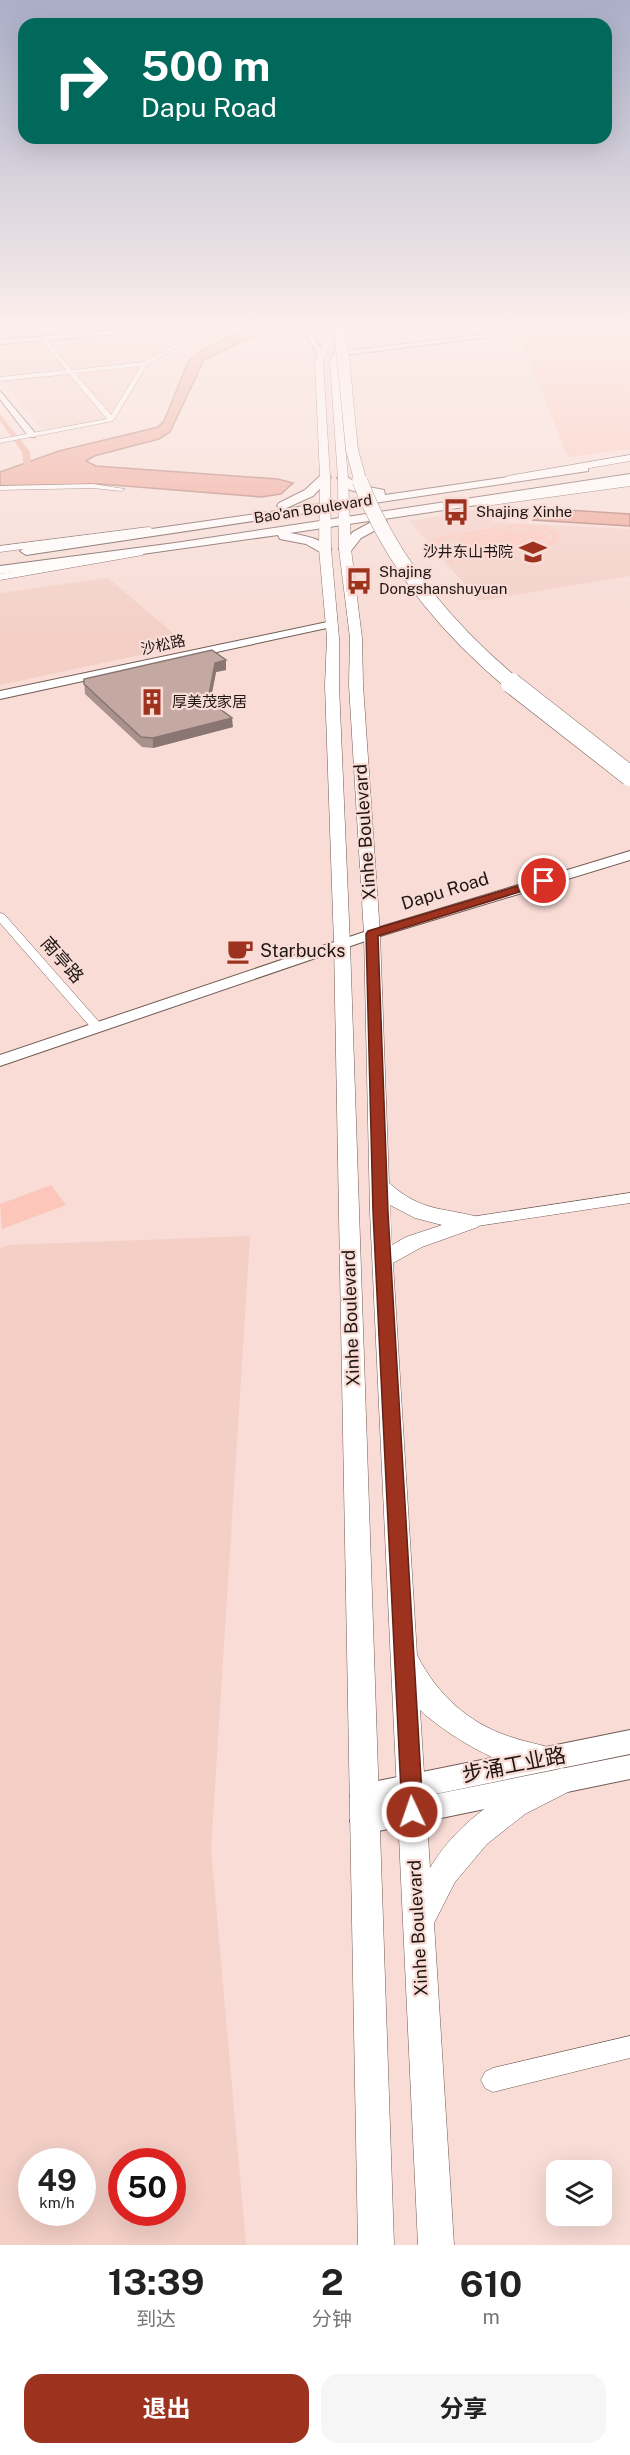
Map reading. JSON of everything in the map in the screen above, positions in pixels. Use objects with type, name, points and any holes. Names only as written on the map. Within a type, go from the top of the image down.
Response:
[{"type":"highway","points":[[348,431],[355,468],[372,513],[390,545],[430,599],[480,652],[544,710],[630,776]]},
{"type":"highway","points":[[364,431],[371,468],[381,497],[397,528],[432,579]]},
{"type":"highway","points":[[513,664],[630,758]]},
{"type":"main road","name":"Xinhe Boulevard","points":[[334,431],[335,549],[332,624],[334,767],[342,944],[375,2245]]},
{"type":"main road","points":[[492,482],[560,468],[630,458]]},
{"type":"main road","name":"Bao'an Boulevard","points":[[0,570],[219,540],[409,494],[630,463]]},
{"type":"main road","points":[[222,520],[292,503],[334,477],[364,491],[409,494]]},
{"type":"main road","name":"Bao'an Boulevard","points":[[0,555],[222,520],[429,509],[630,478]]},
{"type":"main road","points":[[443,507],[524,499],[630,483]]},
{"type":"main road","points":[[219,540],[287,537],[335,549],[372,526],[429,509]]},
{"type":"main road","points":[[0,549],[179,527]]},
{"type":"main road","points":[[0,577],[175,547]]},
{"type":"main road","name":"Xinhe Boulevard","points":[[335,549],[356,638],[356,686],[372,934],[383,1259],[436,2245]]},
{"type":"main road","points":[[381,1187],[394,1200],[412,1211],[434,1218],[471,1222]]},
{"type":"main road","points":[[383,1259],[414,1242],[471,1222]]},
{"type":"main road","points":[[404,1655],[410,1671],[423,1692],[455,1724],[480,1739],[554,1770],[476,1834],[442,1874],[418,1923]]},
{"type":"street","points":[[29,431],[32,435]]},
{"type":"street","points":[[0,441],[54,431]]},
{"type":"street","points":[[0,488],[93,486],[121,489]]},
{"type":"street","name":"沙松路","points":[[0,695],[332,624]]},
{"type":"street","name":"Dapu Road","points":[[0,1061],[372,934],[630,855]]},
{"type":"street","name":"南亭路","points":[[0,916],[97,1028]]},
{"type":"street","points":[[471,1222],[630,1198]]},
{"type":"street","name":"步涌工业路","points":[[364,1808],[554,1770],[630,1742]]},
{"type":"street","name":"步涌工业路","points":[[554,1770],[630,1767]]},
{"type":"street","points":[[493,2080],[630,2047]]},
{"type":"shaded area","points":[[142,431],[171,431],[159,439],[94,456],[86,461],[96,466],[278,479],[293,483],[281,494],[261,497],[100,484],[0,487],[0,472],[59,451]]},
{"type":"shaded area","points":[[558,431],[630,431],[630,449],[568,457]]},
{"type":"shaded area","name":"沙井东山书院","points":[[475,510],[496,522],[630,529],[630,576],[479,601],[409,521]]},
{"type":"shaded area","points":[[539,510],[630,514],[630,526],[533,520]]},
{"type":"shaded area","points":[[518,524],[546,527],[559,534],[560,539],[555,544],[544,547],[449,562],[446,559],[455,557],[439,553],[431,545],[434,540],[443,536]],"holes":[[[520,527],[534,528],[519,531],[535,541],[550,539],[535,528],[550,532],[553,538],[531,547],[495,552],[460,553],[447,550],[439,545],[441,541],[448,538]]]},
{"type":"shaded area","points":[[513,529],[536,544],[479,553],[456,538]]},
{"type":"shaded area","points":[[108,578],[187,645],[0,685],[0,593]]},
{"type":"shaded area","points":[[51,1185],[66,1205],[2,1229],[0,1204]]},
{"type":"shaded area","points":[[250,1236],[211,1849],[246,2245],[0,2245],[0,1248],[9,1245]]},
{"type":"building","name":"厚美茂家居","points":[[212,650],[226,660],[215,663],[208,700],[232,718],[153,738],[141,737],[84,684],[84,679]]},
{"type":"waterway","points":[[11,431],[26,452],[29,479]]},
{"type":"place","name":"Shajing Xinhe","points":[[456,512]]},
{"type":"place","name":"沙井东山书院","points":[[533,552]]},
{"type":"place","name":"Shajing Dongshanshuyuan","points":[[359,581]]},
{"type":"place","name":"厚美茂家居","points":[[152,702]]},
{"type":"place","name":"Starbucks","points":[[240,951]]},
{"type":"route","points":[[412,1812],[380,1212],[372,934],[544,881]]}]
